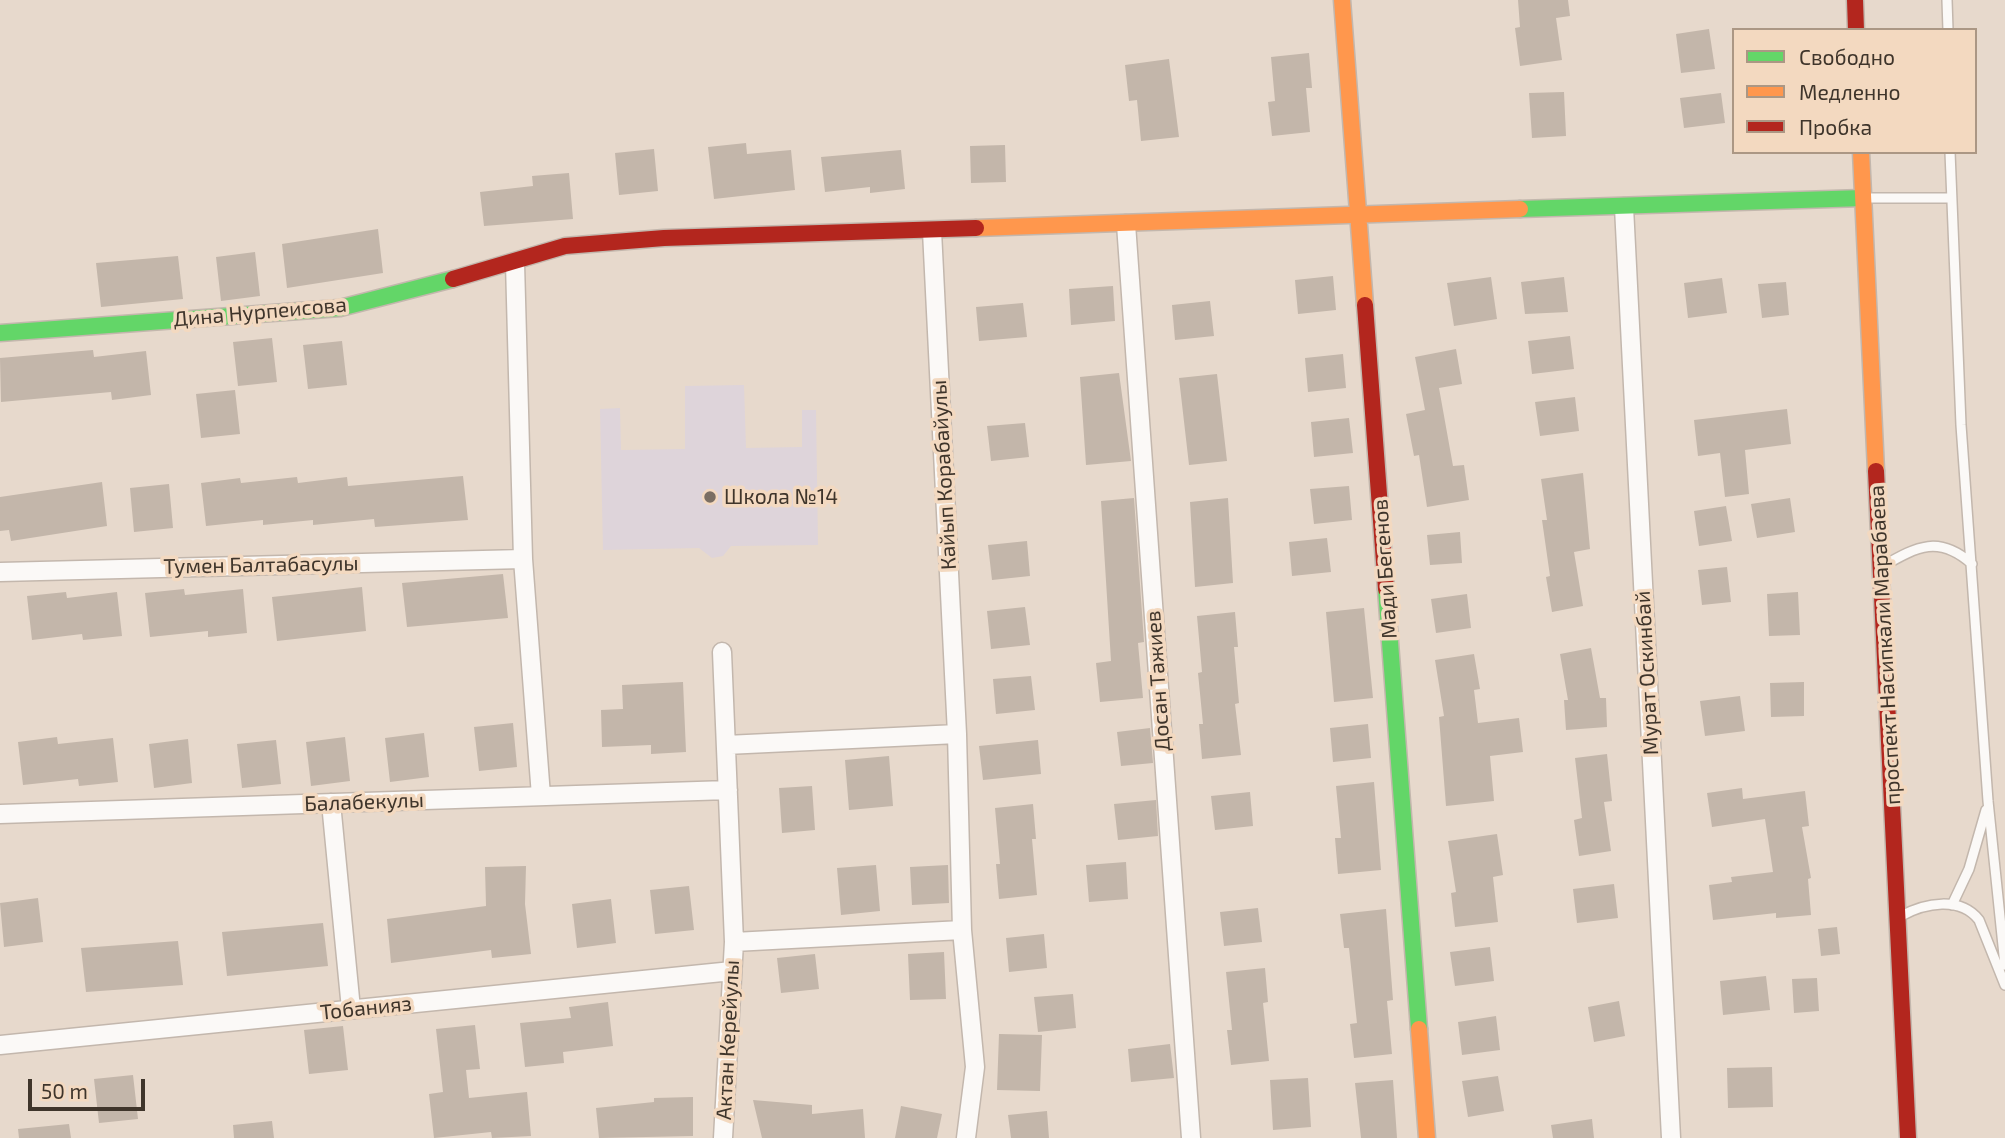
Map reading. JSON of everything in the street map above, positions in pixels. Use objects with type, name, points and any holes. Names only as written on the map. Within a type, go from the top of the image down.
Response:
[{"type":"street","name":"Мади Бегенов","points":[[1342,0],[1427,1138]]},
{"type":"street","points":[[1855,0],[1856,28]]},
{"type":"street","name":"проспект Насипкали Марабаева","points":[[1861,154],[1908,1138]]},
{"type":"street","points":[[541,796],[523,559],[515,263],[565,246],[664,238],[1126,225],[1863,198]]},
{"type":"street","name":"Мурат Оскинбай","points":[[1624,207],[1671,1138]]},
{"type":"street","name":"Досан Тажиев","points":[[1126,225],[1191,1138]]},
{"type":"street","name":"Кайып Корабайулы","points":[[932,231],[957,734],[962,930],[975,1067],[966,1138]]},
{"type":"street","name":"Дина Нурпеисова","points":[[0,332],[340,308],[515,263]]},
{"type":"street","name":"Тумен Балтабасулы","points":[[0,572],[523,559]]},
{"type":"street","name":"Актан Керейулы","points":[[722,652],[734,942],[723,1138]]},
{"type":"street","points":[[726,745],[957,734]]},
{"type":"street","name":"Балабекулы","points":[[0,814],[727,790]]},
{"type":"street","points":[[331,803],[351,1009]]},
{"type":"street","points":[[734,942],[962,930]]},
{"type":"street","name":"Тобанияз","points":[[0,1045],[732,971]]},
{"type":"lane","points":[[1947,0],[1948,28]]},
{"type":"lane","points":[[1950,154],[1961,425],[1988,802],[2005,965]]},
{"type":"lane","points":[[1863,198],[1951,198]]},
{"type":"lane","points":[[1881,567],[1928,545],[1957,551],[1972,564]]},
{"type":"lane","points":[[1952,905],[1969,869],[1988,802]]},
{"type":"lane","points":[[1898,918],[1918,906],[1964,906],[1979,920],[2005,985]]},
{"type":"shaded area","name":"Школа №14","points":[[744,385],[746,448],[802,447],[802,410],[816,410],[818,545],[731,546],[723,556],[712,558],[699,548],[603,550],[600,409],[620,408],[621,450],[685,449],[685,386]]},
{"type":"building","points":[[1518,0],[1568,0],[1570,16],[1556,18],[1562,60],[1520,66],[1515,28],[1520,27]]},
{"type":"building","points":[[1709,29],[1715,69],[1681,73],[1676,34]]},
{"type":"building","points":[[1309,53],[1312,88],[1306,88],[1310,132],[1272,136],[1268,102],[1275,101],[1271,57]]},
{"type":"building","points":[[1169,59],[1179,137],[1141,141],[1137,100],[1129,101],[1125,65]]},
{"type":"building","points":[[1564,92],[1566,136],[1532,138],[1529,93]]},
{"type":"building","points":[[1721,93],[1725,123],[1684,128],[1680,98]]},
{"type":"building","points":[[746,143],[747,154],[791,150],[795,190],[714,199],[708,147]]},
{"type":"building","points":[[1005,145],[1006,182],[971,183],[970,146]]},
{"type":"building","points":[[654,149],[658,191],[619,195],[615,153]]},
{"type":"building","points":[[901,150],[905,189],[870,193],[870,187],[825,192],[821,157]]},
{"type":"building","points":[[569,173],[573,219],[484,226],[480,192],[533,186],[532,176]]},
{"type":"building","points":[[378,229],[383,273],[287,288],[282,244]]},
{"type":"building","points":[[255,252],[260,296],[221,301],[216,257]]},
{"type":"building","points":[[178,256],[183,299],[101,307],[96,263]]},
{"type":"building","points":[[1333,276],[1336,310],[1298,314],[1295,280]]},
{"type":"building","points":[[1491,277],[1497,319],[1454,326],[1447,283]]},
{"type":"building","points":[[1564,277],[1568,312],[1525,314],[1521,282]]},
{"type":"building","points":[[1722,278],[1727,313],[1688,318],[1684,283]]},
{"type":"building","points":[[1786,282],[1789,315],[1762,318],[1758,284]]},
{"type":"building","points":[[1113,286],[1115,321],[1071,325],[1069,289]]},
{"type":"building","points":[[1210,301],[1214,336],[1175,340],[1172,305]]},
{"type":"building","points":[[1023,303],[1027,337],[979,341],[976,307]]},
{"type":"building","points":[[1570,336],[1574,369],[1532,374],[1528,341]]},
{"type":"building","points":[[272,338],[277,382],[238,386],[233,342]]},
{"type":"building","points":[[342,341],[347,385],[308,389],[303,345]]},
{"type":"building","points":[[1456,349],[1462,384],[1439,388],[1453,466],[1464,465],[1469,500],[1427,507],[1419,455],[1414,456],[1406,414],[1425,410],[1415,357]]},
{"type":"building","points":[[93,350],[94,357],[146,351],[151,395],[112,400],[111,392],[1,402],[0,358]]},
{"type":"building","points":[[1343,354],[1346,388],[1308,392],[1305,358]]},
{"type":"building","points":[[1119,373],[1131,461],[1086,465],[1080,377]]},
{"type":"building","points":[[1217,374],[1227,461],[1189,465],[1179,378]]},
{"type":"building","points":[[235,390],[240,434],[201,438],[196,394]]},
{"type":"building","points":[[1575,397],[1579,431],[1540,436],[1535,402]]},
{"type":"building","points":[[1787,409],[1791,444],[1745,450],[1749,494],[1725,497],[1720,453],[1698,456],[1694,420]]},
{"type":"building","points":[[1349,418],[1353,453],[1314,457],[1311,422]]},
{"type":"building","points":[[1025,423],[1029,457],[991,461],[987,426]]},
{"type":"building","points":[[1583,473],[1590,549],[1574,552],[1583,606],[1552,612],[1546,577],[1550,576],[1542,520],[1547,520],[1541,479]]},
{"type":"building","points":[[463,476],[468,520],[375,527],[374,519],[313,525],[313,520],[263,525],[263,520],[206,526],[201,483],[240,478],[241,483],[297,477],[298,483],[347,477],[348,486]]},
{"type":"building","points":[[102,482],[107,526],[11,541],[9,530],[0,531],[0,497]]},
{"type":"building","points":[[169,484],[173,528],[134,532],[130,488]]},
{"type":"building","points":[[1349,486],[1352,520],[1314,524],[1310,489]]},
{"type":"building","points":[[1134,498],[1144,642],[1138,643],[1143,698],[1100,702],[1096,663],[1111,661],[1101,501]]},
{"type":"building","points":[[1228,498],[1233,583],[1195,587],[1190,502]]},
{"type":"building","points":[[1790,498],[1795,532],[1757,538],[1751,504]]},
{"type":"building","points":[[1726,506],[1732,541],[1699,546],[1694,511]]},
{"type":"building","points":[[1460,532],[1462,563],[1430,565],[1427,535]]},
{"type":"building","points":[[1327,538],[1331,572],[1292,576],[1289,542]]},
{"type":"building","points":[[1027,541],[1030,576],[992,580],[988,545]]},
{"type":"building","points":[[1727,567],[1731,602],[1702,605],[1698,570]]},
{"type":"building","points":[[503,574],[508,618],[407,627],[402,583]]},
{"type":"building","points":[[362,587],[366,631],[277,641],[272,597]]},
{"type":"building","points":[[184,589],[185,595],[243,589],[247,633],[208,637],[208,631],[150,637],[145,593]]},
{"type":"building","points":[[66,592],[67,598],[117,592],[122,636],[83,640],[82,634],[32,640],[27,596]]},
{"type":"building","points":[[1798,592],[1800,635],[1769,636],[1767,594]]},
{"type":"building","points":[[1467,594],[1471,628],[1436,633],[1431,599]]},
{"type":"building","points":[[1025,607],[1030,645],[991,649],[987,611]]},
{"type":"building","points":[[1364,608],[1373,698],[1334,702],[1326,612]]},
{"type":"building","points":[[1235,612],[1238,647],[1234,647],[1239,703],[1235,704],[1241,755],[1202,759],[1199,724],[1203,724],[1198,673],[1202,672],[1197,616]]},
{"type":"building","points":[[1591,648],[1600,698],[1606,698],[1607,727],[1566,730],[1564,700],[1568,700],[1560,654]]},
{"type":"building","points":[[1474,654],[1480,689],[1474,690],[1478,723],[1519,718],[1523,752],[1490,756],[1494,801],[1446,806],[1439,717],[1444,716],[1435,660]]},
{"type":"building","points":[[1031,676],[1035,710],[996,714],[993,679]]},
{"type":"building","points":[[683,682],[686,752],[651,754],[651,745],[602,747],[601,710],[623,709],[622,685]]},
{"type":"building","points":[[1804,682],[1804,716],[1771,717],[1770,683]]},
{"type":"building","points":[[1740,696],[1745,731],[1705,736],[1700,701]]},
{"type":"building","points":[[513,723],[517,767],[479,771],[474,727]]},
{"type":"building","points":[[1368,724],[1371,758],[1333,762],[1330,728]]},
{"type":"building","points":[[1150,728],[1153,763],[1121,766],[1117,732]]},
{"type":"building","points":[[424,733],[429,777],[390,782],[385,738]]},
{"type":"building","points":[[57,737],[58,744],[113,738],[118,782],[79,786],[78,779],[23,785],[18,742]]},
{"type":"building","points":[[345,737],[350,781],[311,786],[306,742]]},
{"type":"building","points":[[188,739],[192,783],[154,788],[149,744]]},
{"type":"building","points":[[276,740],[281,784],[242,788],[237,744]]},
{"type":"building","points":[[1038,740],[1041,774],[983,780],[979,746]]},
{"type":"building","points":[[1607,754],[1612,801],[1604,802],[1611,851],[1579,856],[1574,820],[1582,818],[1575,758]]},
{"type":"building","points":[[889,756],[893,806],[849,810],[845,760]]},
{"type":"building","points":[[1374,782],[1381,870],[1338,874],[1335,838],[1341,838],[1336,786]]},
{"type":"building","points":[[812,786],[815,830],[782,833],[779,788]]},
{"type":"building","points":[[1742,788],[1743,799],[1805,791],[1809,826],[1802,827],[1811,878],[1808,879],[1811,915],[1776,918],[1776,913],[1713,920],[1709,885],[1732,882],[1731,877],[1773,872],[1765,819],[1712,827],[1707,793]]},
{"type":"building","points":[[1250,792],[1253,826],[1215,830],[1211,796]]},
{"type":"building","points":[[1156,800],[1158,836],[1118,840],[1114,804]]},
{"type":"building","points":[[1033,804],[1036,839],[1032,839],[1037,895],[999,899],[996,864],[1000,864],[995,808]]},
{"type":"building","points":[[1497,834],[1503,875],[1493,877],[1498,922],[1455,927],[1451,893],[1456,892],[1448,841]]},
{"type":"building","points":[[1126,862],[1128,899],[1089,902],[1086,865]]},
{"type":"building","points":[[876,865],[880,911],[841,915],[837,868]]},
{"type":"building","points":[[948,865],[949,903],[912,905],[910,867]]},
{"type":"building","points":[[526,866],[525,904],[531,954],[492,958],[491,950],[391,963],[387,919],[486,906],[485,867]]},
{"type":"building","points":[[1614,884],[1618,918],[1577,923],[1573,889]]},
{"type":"building","points":[[689,886],[694,930],[655,934],[650,890]]},
{"type":"building","points":[[38,898],[43,942],[4,947],[0,903]]},
{"type":"building","points":[[611,899],[616,943],[577,948],[572,904]]},
{"type":"building","points":[[1258,908],[1262,942],[1224,946],[1220,912]]},
{"type":"building","points":[[1386,909],[1393,1000],[1387,1001],[1392,1054],[1354,1058],[1350,1024],[1357,1023],[1349,948],[1344,948],[1340,914]]},
{"type":"building","points":[[323,923],[328,966],[227,976],[222,932]]},
{"type":"building","points":[[1837,927],[1840,954],[1821,956],[1818,929]]},
{"type":"building","points":[[1044,934],[1047,968],[1009,972],[1006,938]]},
{"type":"building","points":[[178,941],[183,985],[86,992],[81,948]]},
{"type":"building","points":[[1490,947],[1494,981],[1455,986],[1450,952]]},
{"type":"building","points":[[944,952],[946,999],[910,1000],[908,954]]},
{"type":"building","points":[[815,954],[819,989],[781,993],[777,958]]},
{"type":"building","points":[[1265,968],[1268,1002],[1263,1003],[1269,1061],[1231,1065],[1227,1030],[1232,1030],[1226,972]]},
{"type":"building","points":[[1766,976],[1770,1010],[1723,1015],[1720,981]]},
{"type":"building","points":[[1817,978],[1819,1011],[1794,1013],[1792,979]]},
{"type":"building","points":[[1073,994],[1076,1028],[1038,1032],[1034,997]]},
{"type":"building","points":[[1619,1001],[1625,1036],[1594,1042],[1588,1007]]},
{"type":"building","points":[[608,1002],[613,1046],[563,1052],[564,1063],[525,1067],[520,1023],[571,1018],[569,1007]]},
{"type":"building","points":[[1496,1016],[1500,1050],[1462,1055],[1458,1022]]},
{"type":"building","points":[[475,1025],[480,1069],[466,1070],[469,1098],[527,1092],[531,1136],[492,1138],[491,1132],[434,1138],[429,1094],[443,1092],[436,1029]]},
{"type":"building","points":[[343,1026],[348,1070],[309,1074],[304,1030]]},
{"type":"building","points":[[999,1034],[1042,1035],[1040,1091],[997,1090]]},
{"type":"building","points":[[1170,1044],[1174,1078],[1131,1082],[1128,1049]]},
{"type":"building","points":[[1772,1067],[1773,1107],[1728,1108],[1727,1068]]},
{"type":"building","points":[[133,1075],[138,1119],[99,1123],[94,1079]]},
{"type":"building","points":[[1498,1076],[1504,1111],[1468,1117],[1462,1081]]},
{"type":"building","points":[[1308,1078],[1311,1127],[1273,1130],[1270,1080]]},
{"type":"building","points":[[1393,1080],[1397,1138],[1361,1138],[1355,1083]]},
{"type":"building","points":[[693,1097],[693,1136],[599,1138],[596,1108],[654,1102],[654,1098]]},
{"type":"building","points":[[753,1100],[812,1105],[812,1114],[863,1109],[865,1138],[762,1138]]},
{"type":"building","points":[[901,1106],[942,1114],[937,1138],[895,1138]]},
{"type":"building","points":[[1047,1111],[1049,1138],[1011,1138],[1008,1115]]},
{"type":"building","points":[[1592,1119],[1594,1138],[1553,1138],[1551,1125]]},
{"type":"building","points":[[272,1121],[274,1138],[234,1138],[233,1125]]},
{"type":"building","points":[[69,1124],[71,1138],[19,1138],[18,1129]]},
{"type":"traffic: fast","points":[[1520,209],[1863,198]]},
{"type":"traffic: fast","points":[[0,333],[340,308],[453,279]]},
{"type":"traffic: fast","points":[[1386,589],[1419,1029]]},
{"type":"traffic: slow","points":[[1342,0],[1365,305]]},
{"type":"traffic: slow","points":[[1861,154],[1876,471]]},
{"type":"traffic: slow","points":[[976,228],[1520,209]]},
{"type":"traffic: slow","points":[[1419,1029],[1427,1138]]},
{"type":"traffic: jam","points":[[1855,0],[1856,28]]},
{"type":"traffic: jam","points":[[453,279],[565,246],[664,238],[976,228]]},
{"type":"traffic: jam","points":[[1365,305],[1386,589]]},
{"type":"traffic: jam","points":[[1876,471],[1908,1138]]},
{"type":"place","name":"Школа №14","points":[[710,497]]}]
